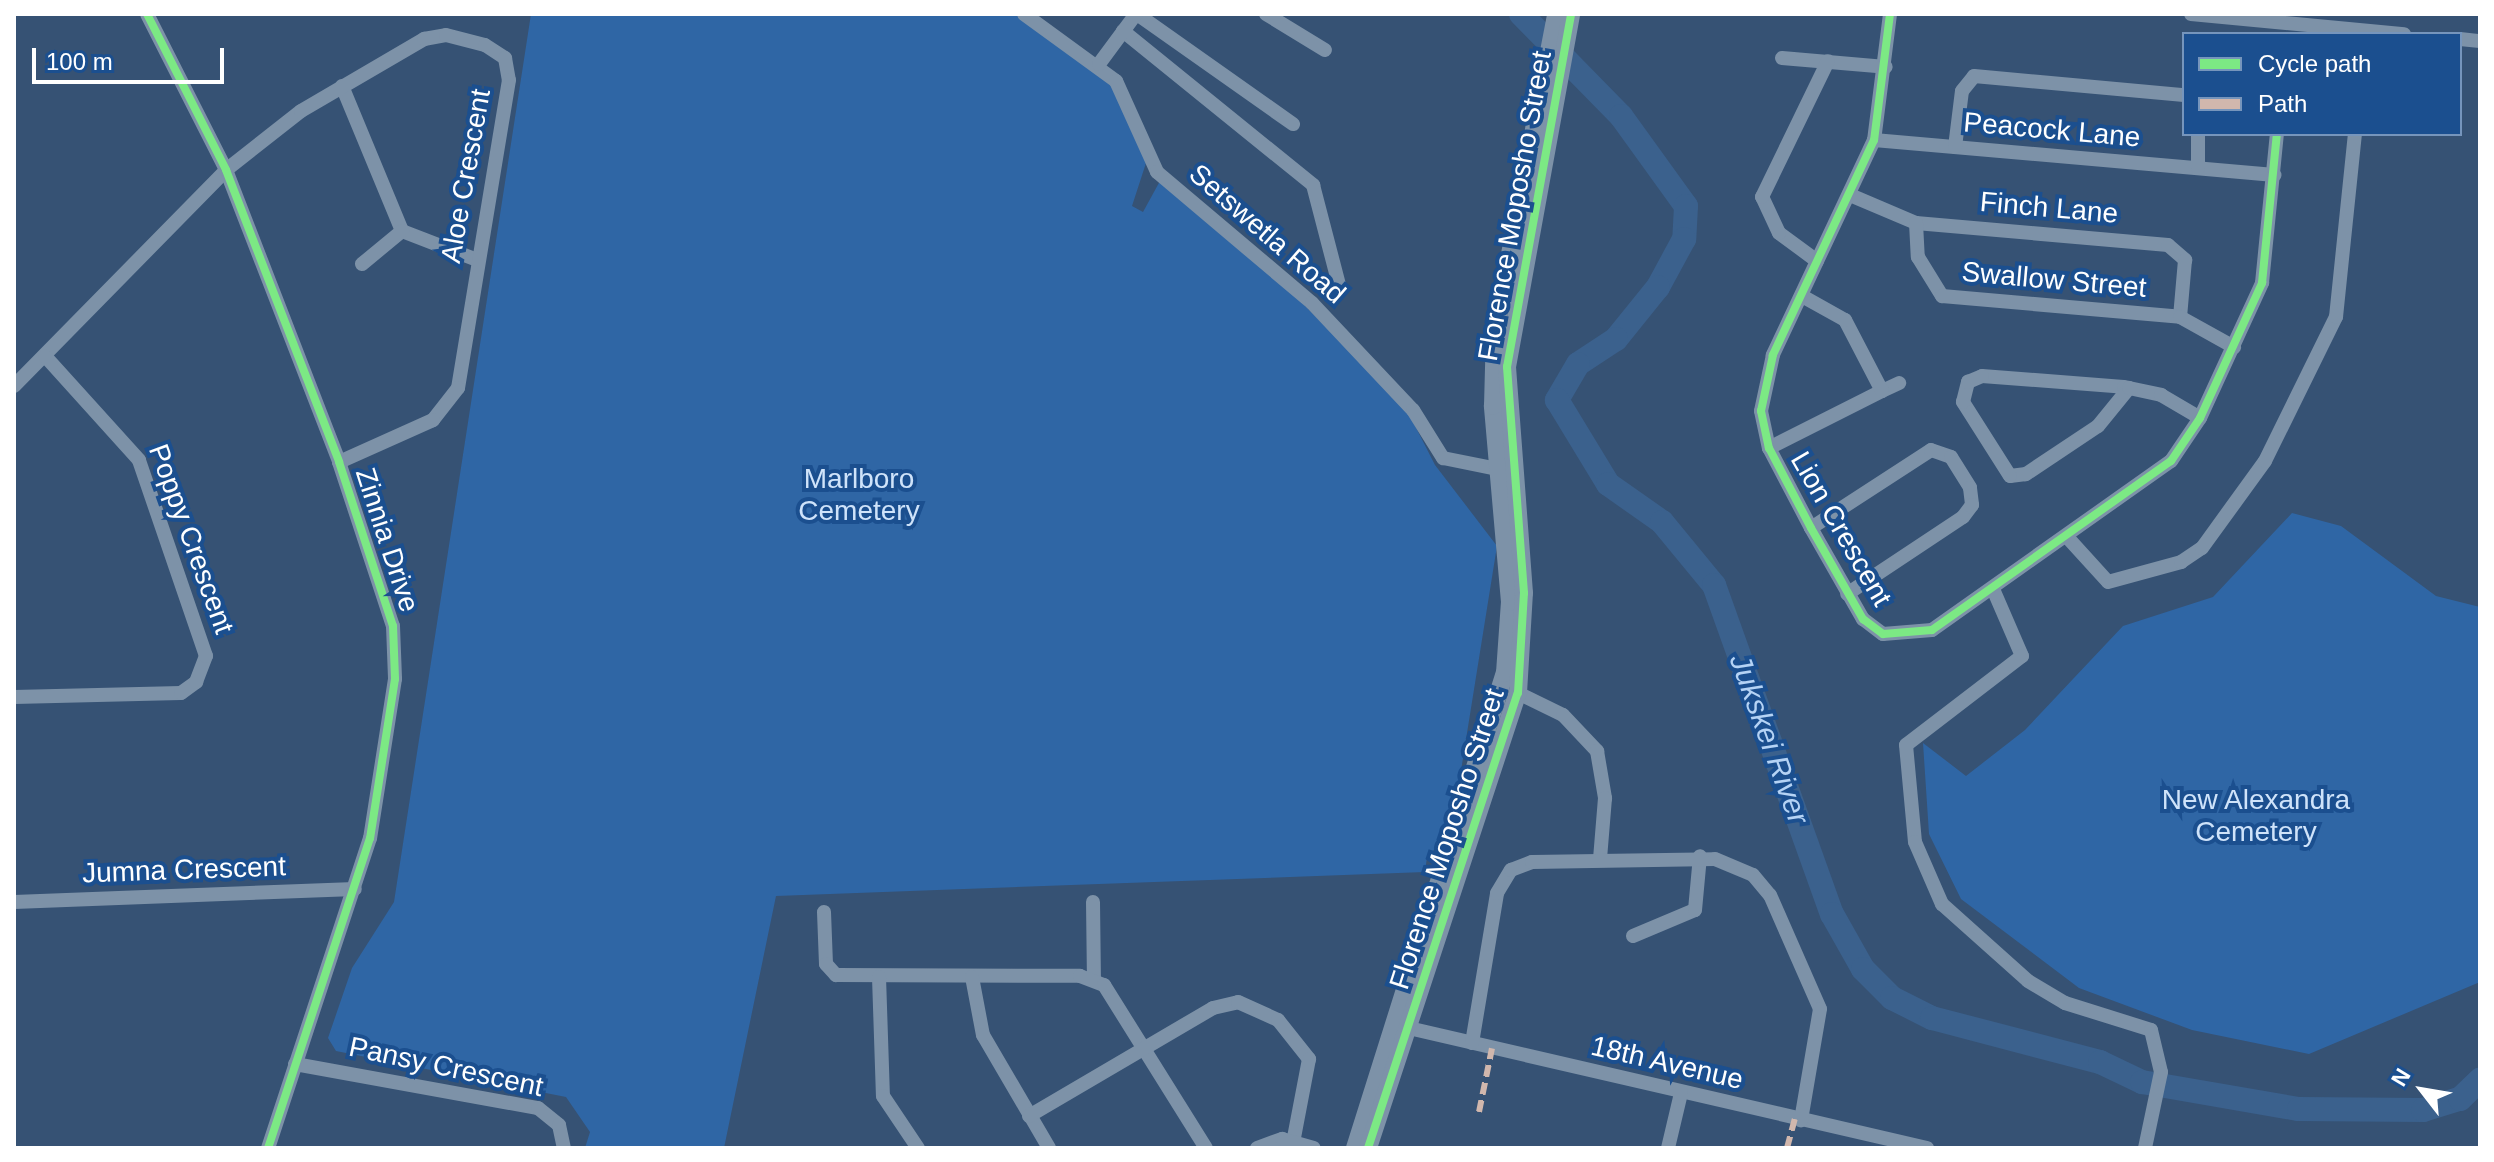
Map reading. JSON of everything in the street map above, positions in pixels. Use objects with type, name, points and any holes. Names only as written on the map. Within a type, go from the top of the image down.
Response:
[{"type":"street","name":"Zinnia Drive","points":[[147,14],[226,170],[387,595],[396,651],[385,757],[355,889],[268,1148]]},
{"type":"street","name":"Setswetla Road","points":[[1024,14],[1099,64],[1121,87],[1145,153],[1164,180],[1312,303],[1413,410],[1443,458],[1497,469]]},
{"type":"street","points":[[1099,64],[1136,14],[1293,124]]},
{"type":"street","points":[[1266,14],[1325,50]]},
{"type":"street","name":"Florence Moposho Street","points":[[1355,1148],[1402,1026],[1518,693],[1524,593],[1507,416],[1511,289],[1531,145],[1556,14]]},
{"type":"street","name":"Florence Moposho Street","points":[[1368,1148],[1505,673],[1510,602],[1497,469],[1493,362],[1544,161],[1571,14]]},
{"type":"street","name":"Lion Crescent","points":[[1890,14],[1886,67],[1874,140],[1763,383],[1769,448],[1847,594],[1869,626],[1906,637],[1932,630],[2155,478],[2200,418],[2262,283],[2277,136]]},
{"type":"street","points":[[2191,14],[2380,32]]},
{"type":"street","points":[[1123,31],[1313,185],[1340,289]]},
{"type":"street","name":"Aloe Crescent","points":[[226,170],[342,86],[435,36],[485,45],[505,58],[509,80],[454,399],[433,420],[339,462]]},
{"type":"street","points":[[1782,58],[1886,67]]},
{"type":"street","points":[[1817,261],[1779,233],[1762,197],[1828,61]]},
{"type":"street","points":[[1955,147],[1962,91],[1974,76],[2182,95]]},
{"type":"street","points":[[342,86],[402,231],[477,260]]},
{"type":"street","points":[[2198,136],[2198,168]]},
{"type":"street","points":[[2068,538],[2108,582],[2181,562],[2202,548],[2265,461],[2336,317],[2355,136]]},
{"type":"street","name":"Peacock Lane","points":[[1874,140],[2274,175]]},
{"type":"street","points":[[14,386],[226,170]]},
{"type":"street","name":"Finch Lane","points":[[1850,195],[1916,223],[2168,245],[2185,260],[2180,317]]},
{"type":"street","name":"Swallow Street","points":[[1916,223],[1917,253],[1942,296],[2180,317],[2234,347]]},
{"type":"street","points":[[362,264],[402,231]]},
{"type":"street","points":[[1802,296],[1845,320],[1882,391]]},
{"type":"street","name":"Poppy Crescent","points":[[14,697],[181,693],[196,682],[206,656],[139,460],[45,356]]},
{"type":"street","points":[[2129,388],[2098,426],[2018,476],[1998,469],[1962,395],[1982,376],[2129,388],[2161,395],[2200,418]]},
{"type":"street","points":[[1769,448],[1899,383]]},
{"type":"street","points":[[1811,528],[1931,450],[1951,457],[1970,488],[1972,505],[1963,517],[1847,594]]},
{"type":"street","points":[[1993,589],[2021,641],[2020,662],[1917,733],[1904,752],[1925,874],[1955,917],[2042,993],[2151,1030],[2161,1072],[2145,1148]]},
{"type":"street","points":[[1518,693],[1563,715],[1597,751],[1605,798],[1600,859]]},
{"type":"street","points":[[1633,936],[1695,910],[1700,856]]},
{"type":"street","points":[[1472,1043],[1497,893],[1511,870],[1532,862],[1700,856],[1740,867],[1763,885],[1820,1009],[1801,1120]]},
{"type":"street","name":"Jumna Crescent","points":[[14,902],[355,889]]},
{"type":"street","points":[[1093,902],[1094,980]]},
{"type":"street","points":[[824,912],[829,972],[879,977],[1094,980],[1110,991],[1147,1046],[1206,1148]]},
{"type":"street","points":[[879,977],[883,1096],[918,1148]]},
{"type":"street","points":[[972,977],[983,1035],[1049,1148]]},
{"type":"street","points":[[1029,1116],[1222,1005],[1263,1009],[1309,1059],[1293,1144]]},
{"type":"street","name":"18th Avenue","points":[[1402,1026],[1801,1120],[1863,1141],[1927,1148]]},
{"type":"street","name":"Pansy Crescent","points":[[295,1064],[538,1108],[559,1125],[564,1148]]},
{"type":"street","points":[[1668,1148],[1681,1093]]},
{"type":"street","points":[[1257,1148],[1293,1144],[1314,1148]]},
{"type":"green space","name":"Marlboro Cemetery","points":[[531,14],[1018,14],[1121,88],[1146,163],[1132,206],[1143,212],[1160,181],[1273,273],[1407,410],[1435,465],[1497,546],[1451,833],[1427,857],[1425,872],[776,896],[724,1148],[585,1148],[590,1132],[566,1097],[336,1051],[328,1038],[352,968],[394,902]]},
{"type":"green space","name":"New Alexandra Cemetery","points":[[2292,513],[2341,526],[2436,596],[2480,607],[2480,982],[2309,1054],[2192,1030],[2079,988],[1961,899],[1929,834],[1923,743],[1966,776],[2025,730],[2123,626],[2213,597]]},
{"type":"waterway","name":"Jukskei River","points":[[1521,14],[1621,116],[1686,206],[1684,239],[1658,287],[1616,339],[1578,364],[1557,400],[1608,484],[1662,522],[1714,585],[1832,914],[1863,969],[1892,998],[1932,1018],[2100,1062],[2142,1082],[2299,1109],[2423,1110],[2460,1099],[2480,1080]]},
{"type":"marked path","points":[[1479,1112],[1492,1048]]},
{"type":"marked path","points":[[1787,1148],[1795,1119]]},
{"type":"cycle path","points":[[147,14],[226,170],[339,462],[393,626],[395,679],[370,838],[268,1148]]},
{"type":"cycle path","points":[[1368,1148],[1518,693],[1524,593],[1507,367],[1571,14]]},
{"type":"cycle path","points":[[1890,14],[1874,140],[1773,355],[1761,411],[1769,448],[1811,528],[1863,619],[1883,634],[1932,630],[2171,461],[2200,418],[2262,283],[2277,136]]}]
